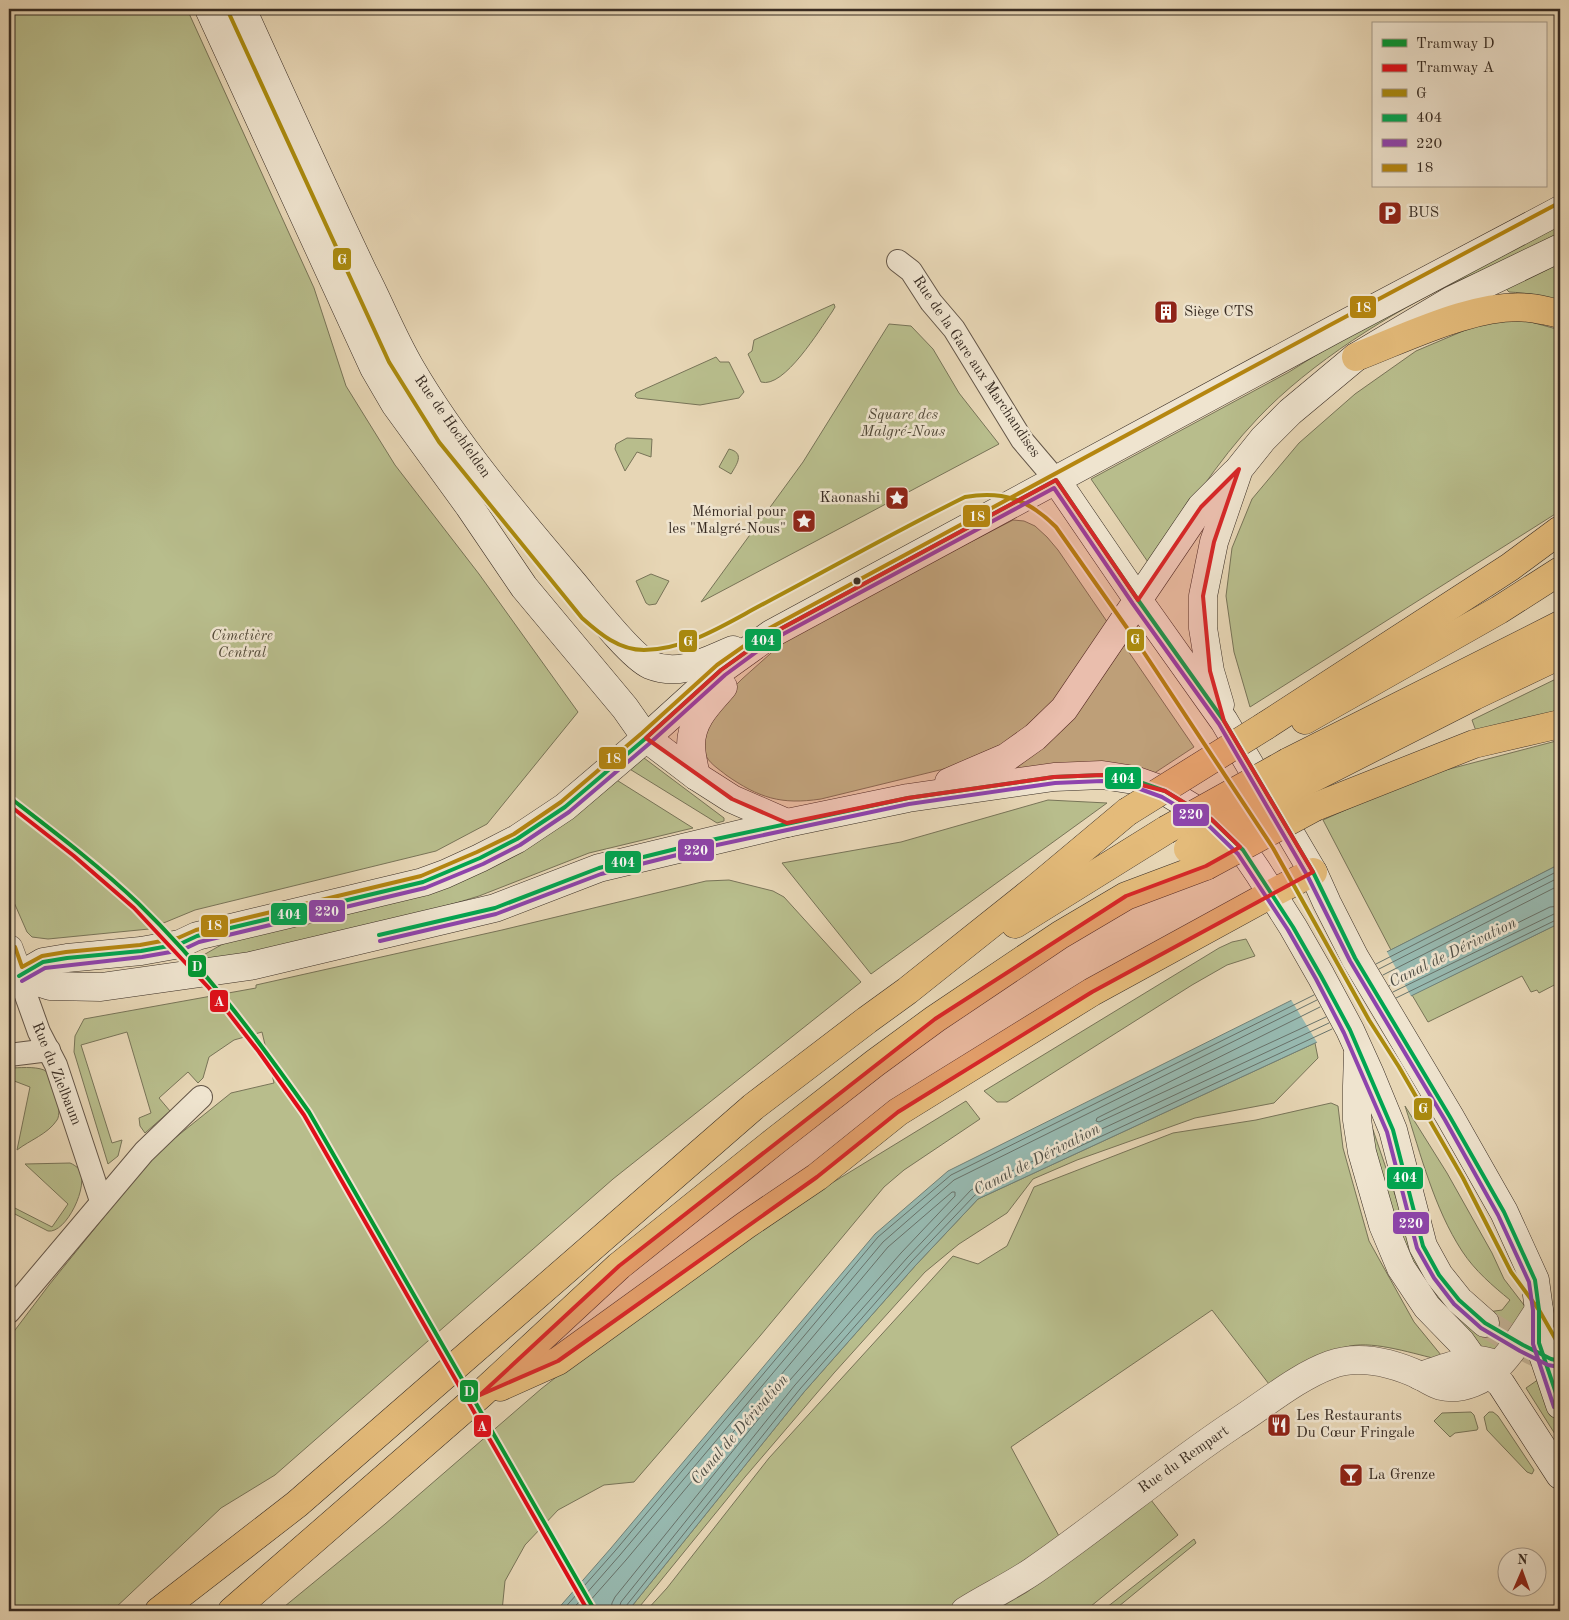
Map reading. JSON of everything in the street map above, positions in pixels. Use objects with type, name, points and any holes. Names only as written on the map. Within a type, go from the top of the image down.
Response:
[{"type":"highway","points":[[1356,357],[1469,314],[1509,308],[1530,308],[1560,314]]},
{"type":"highway","points":[[159,1611],[297,1504],[753,1107],[907,991],[1060,867],[1134,815],[1269,732],[1560,530]]},
{"type":"highway","points":[[1269,732],[1499,610],[1560,571]]},
{"type":"highway","points":[[907,991],[1166,830],[1288,762],[1560,625]]},
{"type":"highway","points":[[232,1611],[480,1396],[619,1266],[774,1141],[935,1019],[1052,940],[1126,896],[1309,795],[1474,696],[1560,655]]},
{"type":"highway","points":[[1309,795],[1474,744],[1560,724]]},
{"type":"highway","points":[[480,1396],[558,1361],[817,1177],[898,1112],[1092,992],[1313,872]]},
{"type":"main road","points":[[209,9],[374,368],[395,404],[469,506],[524,587],[617,699],[646,738],[696,776],[732,800],[787,823]]},
{"type":"main road","name":"Rue de Hochfelden","points":[[242,9],[329,202],[410,366],[438,411],[473,459],[610,627],[648,664],[662,668],[687,669],[771,635]]},
{"type":"main road","points":[[14,976],[43,962],[141,951],[180,944],[197,936],[423,882],[445,874],[517,838],[558,812],[646,738],[721,670],[771,635],[809,612],[1560,210]]},
{"type":"main road","points":[[908,798],[1007,757],[1035,737],[1064,709],[1201,507],[1239,469],[1262,439],[1290,412],[1356,357],[1452,300],[1560,248]]},
{"type":"main road","points":[[1224,720],[1210,672],[1203,628],[1203,596],[1214,542],[1239,469]]},
{"type":"main road","name":"Rue de la Gare aux Marchandises","points":[[1056,480],[1138,600],[1224,720],[1313,872],[1355,958],[1504,1212],[1535,1280],[1539,1310],[1539,1343],[1560,1406]]},
{"type":"main road","points":[[696,776],[691,744],[694,726],[700,712],[771,635]]},
{"type":"main road","points":[[14,976],[50,986],[100,987],[250,966],[495,908],[599,868],[787,823],[908,798],[1054,777],[1102,774],[1134,780],[1166,791],[1211,819],[1243,850],[1293,927],[1354,1040],[1393,1130],[1423,1246],[1439,1275],[1459,1300],[1484,1323]]},
{"type":"main road","points":[[9,949],[14,976]]},
{"type":"main road","points":[[1354,1040],[1357,1120],[1362,1152],[1383,1225],[1401,1268],[1427,1307],[1487,1366],[1501,1384],[1560,1475]]},
{"type":"main road","points":[[1487,1366],[1518,1343],[1539,1310]]},
{"type":"main road","name":"Rue du Rempart","points":[[965,1611],[1034,1570],[1189,1455],[1308,1374],[1337,1363],[1370,1360],[1389,1364],[1420,1376],[1461,1361],[1487,1366]]},
{"type":"main road","points":[[1487,1366],[1511,1377],[1560,1453]]},
{"type":"street","name":"Rue de la Gare aux Marchandises","points":[[898,261],[911,271],[930,302],[954,329],[1022,440],[1056,480]]},
{"type":"street","name":"Rue du Zielbaum","points":[[14,976],[49,1050],[80,1135],[101,1201]]},
{"type":"street","points":[[9,1055],[49,1050]]},
{"type":"street","points":[[9,1312],[144,1152],[201,1097]]},
{"type":"highlighted area","points":[[1239,469],[1214,542],[1203,596],[1210,671],[1224,721],[1313,872],[1092,992],[898,1112],[817,1177],[558,1361],[480,1395],[619,1266],[935,1019],[1126,896],[1206,866],[1240,847],[1211,819],[1165,791],[1102,775],[1054,777],[908,798],[787,823],[732,799],[646,738],[721,670],[771,634],[1056,480],[1138,600],[1201,507]]},
{"type":"green space","name":"Cimetière Central","points":[[9,9],[187,9],[314,288],[346,386],[395,465],[479,574],[578,712],[487,824],[436,851],[195,910],[149,929],[48,939],[32,937],[27,932],[9,891]]},
{"type":"green space","points":[[1560,222],[1560,235],[1506,262],[1460,280],[1407,307],[1353,340],[1302,378],[1258,418],[1228,452],[1150,565],[1091,479],[1289,372],[1356,330]]},
{"type":"green space","points":[[1560,262],[1560,302],[1535,295],[1509,292],[1506,289]]},
{"type":"green space","points":[[834,304],[835,307],[801,356],[780,376],[770,382],[761,382],[748,354],[752,351],[754,340]]},
{"type":"green space","points":[[1520,319],[1560,330],[1560,511],[1250,707],[1234,652],[1226,596],[1232,548],[1252,499],[1299,443],[1355,394],[1416,351],[1482,323]]},
{"type":"green space","name":"Square des Malgré-Nous","points":[[889,324],[911,326],[933,349],[959,393],[999,444],[701,602],[803,462]]},
{"type":"green space","points":[[716,357],[720,362],[729,362],[744,392],[739,398],[700,405],[637,398],[635,396],[636,393]]},
{"type":"green space","points":[[627,438],[652,439],[651,457],[637,452],[625,471],[615,449],[616,444]]},
{"type":"green space","points":[[729,449],[737,453],[738,456],[737,463],[731,474],[719,467]]},
{"type":"green space","points":[[1013,520],[1024,521],[1035,526],[1047,537],[1110,626],[1065,692],[1016,738],[948,768],[807,801],[782,800],[760,794],[726,775],[706,757],[702,730],[724,697],[780,645],[833,613]]},
{"type":"green space","points":[[651,574],[669,581],[656,604],[649,605],[646,603],[636,581]]},
{"type":"green space","points":[[1124,645],[1194,747],[1153,774],[1010,769],[1097,685]]},
{"type":"green space","points":[[1560,677],[1560,710],[1476,731],[1472,720]]},
{"type":"green space","points":[[1560,740],[1560,864],[1391,950],[1323,820],[1419,777]]},
{"type":"green space","points":[[644,758],[724,818],[724,821],[717,823],[628,768]]},
{"type":"green space","points":[[615,779],[693,828],[589,853],[479,896],[456,903],[340,934],[186,965],[235,937],[379,903]]},
{"type":"green space","points":[[1048,800],[1107,803],[871,974],[782,863],[901,842]]},
{"type":"green space","points":[[729,880],[773,891],[784,897],[861,982],[613,1179],[275,1475],[221,1508],[112,1611],[9,1611],[9,1338],[49,1285],[155,1154],[231,1093],[274,1083],[262,1032],[234,1040],[209,1057],[203,1078],[198,1083],[188,1072],[159,1098],[170,1111],[145,1133],[140,1126],[139,1118],[151,1113],[127,1032],[81,1045],[112,1143],[122,1140],[118,1156],[108,1164],[74,1052],[75,1036],[84,1019],[256,988],[256,985],[502,930],[706,881]]},
{"type":"green space","points":[[1560,923],[1560,982],[1539,993],[1537,990],[1531,992],[1522,976],[1428,1022],[1412,995]]},
{"type":"green space","points":[[1246,939],[1255,956],[1227,965],[1192,985],[1007,1102],[997,1102],[984,1091],[1219,948],[1232,942]]},
{"type":"green space","points":[[1315,1043],[1318,1058],[1274,1103],[1195,1118],[1077,1160],[1033,1179],[1007,1213],[959,1244],[925,1272],[834,1373],[745,1477],[636,1611],[628,1611],[804,1392],[915,1266],[978,1199]]},
{"type":"green space","points":[[9,1068],[44,1070],[54,1085],[59,1109],[59,1116],[53,1125],[17,1150],[30,1087],[9,1079]]},
{"type":"green space","points":[[966,1101],[980,1119],[904,1170],[884,1187],[760,1336],[634,1482],[604,1485],[558,1510],[525,1545],[505,1581],[502,1611],[279,1611],[385,1524],[541,1389],[679,1281],[809,1197]]},
{"type":"green space","points":[[1331,1103],[1338,1106],[1343,1148],[1369,1241],[1414,1322],[1441,1355],[1441,1360],[1371,1345],[1350,1346],[1320,1358],[1272,1388],[1212,1310],[1011,1447],[1060,1538],[950,1611],[646,1611],[667,1588],[769,1458],[953,1256],[978,1264],[1007,1246],[1034,1187],[1173,1133],[1256,1120]]},
{"type":"green space","points":[[1405,1106],[1447,1173],[1492,1253],[1504,1279],[1527,1309],[1499,1351],[1486,1351],[1476,1343],[1414,1272],[1375,1166],[1368,1115],[1411,1242],[1439,1296],[1455,1315],[1481,1335],[1488,1312],[1502,1310],[1510,1300],[1478,1272],[1452,1234],[1429,1181]]},
{"type":"green space","points":[[70,1163],[79,1169],[82,1176],[81,1186],[74,1207],[62,1225],[55,1230],[48,1231],[9,1211],[9,1205],[52,1227],[68,1204],[25,1164]]},
{"type":"green space","points":[[1542,1377],[1560,1427],[1560,1442],[1526,1388]]},
{"type":"green space","points":[[1471,1412],[1474,1415],[1477,1430],[1455,1433],[1450,1437],[1434,1421],[1442,1413]]},
{"type":"green space","points":[[1489,1412],[1493,1412],[1498,1416],[1534,1470],[1532,1474],[1527,1472],[1487,1430],[1484,1417]]},
{"type":"green space","points":[[1151,1500],[1178,1535],[1085,1611],[994,1611],[1027,1592]]},
{"type":"green space","points":[[1194,1539],[1196,1543],[1113,1611],[1102,1611]]},
{"type":"water","name":"Canal de Dérivation","points":[[1560,864],[1560,923],[1315,1043],[978,1199],[915,1266],[804,1392],[628,1611],[556,1611],[875,1234],[948,1171]]},
{"type":"pier","points":[[1386,950],[1412,998],[1318,1044],[1290,998]]},
{"type":"tunnel","points":[[1485,1323],[1530,1350],[1560,1361]]},
{"type":"tram line","name":"D","points":[[9,797],[107,875],[162,927],[207,977],[289,1084],[309,1112],[595,1611]]},
{"type":"tram line","name":"A","points":[[9,805],[74,856],[134,908],[209,988],[259,1052],[304,1115],[588,1611]]},
{"type":"transit line","name":"G","points":[[227,9],[389,362],[439,442],[582,618],[610,640],[626,647],[644,650],[660,649],[692,640],[723,626],[890,535],[965,497],[991,495],[1015,499],[1036,510],[1056,527],[1139,645],[1273,848],[1369,1020],[1399,1067],[1463,1178],[1511,1272],[1539,1310],[1560,1347]]},
{"type":"transit line","name":"18","points":[[15,947],[22,967],[42,956],[140,945],[178,938],[196,930],[421,876],[477,852],[514,834],[561,802],[642,733],[717,665],[768,629],[1557,204]]},
{"type":"transit line","name":"404","points":[[19,976],[43,962],[141,951],[180,944],[197,936],[423,882],[480,858],[517,839],[565,807],[646,738],[721,670],[771,634],[1056,480],[1224,721],[1313,872],[1355,958],[1504,1212],[1535,1280],[1539,1310],[1539,1343],[1560,1405]]},
{"type":"transit line","name":"220","points":[[22,981],[45,968],[142,957],[182,950],[199,942],[425,888],[483,864],[520,845],[569,812],[650,743],[725,675],[774,639],[1054,488],[1133,604],[1219,724],[1307,875],[1350,961],[1445,1120],[1498,1215],[1529,1282],[1533,1310],[1533,1344],[1554,1407]]},
{"type":"transit line","name":"404","points":[[379,935],[495,908],[599,868],[716,839],[908,798],[1054,777],[1102,775],[1134,780],[1165,791],[1211,819],[1243,850],[1293,927],[1321,976],[1350,1030],[1393,1130],[1423,1246],[1439,1275],[1459,1300],[1485,1323],[1523,1345],[1551,1359],[1560,1361]]},
{"type":"transit line","name":"220","points":[[380,941],[496,914],[601,874],[717,845],[909,804],[1055,783],[1102,781],[1132,786],[1162,797],[1207,824],[1238,854],[1288,930],[1344,1033],[1387,1132],[1417,1248],[1434,1278],[1454,1304],[1481,1328],[1520,1351],[1548,1365],[1559,1367]]},
{"type":"place","name":"BUS","points":[[1390,213]]},
{"type":"place","name":"Siège CTS","points":[[1166,312]]},
{"type":"place","name":"Kaonashi","points":[[897,498]]},
{"type":"place","name":"Mémorial pour les \"Malgré-Nous\"","points":[[804,521]]},
{"type":"place","name":"Les Restaurants Du Cœur Fringale","points":[[1279,1425]]},
{"type":"place","name":"La Grenze","points":[[1351,1475]]}]
